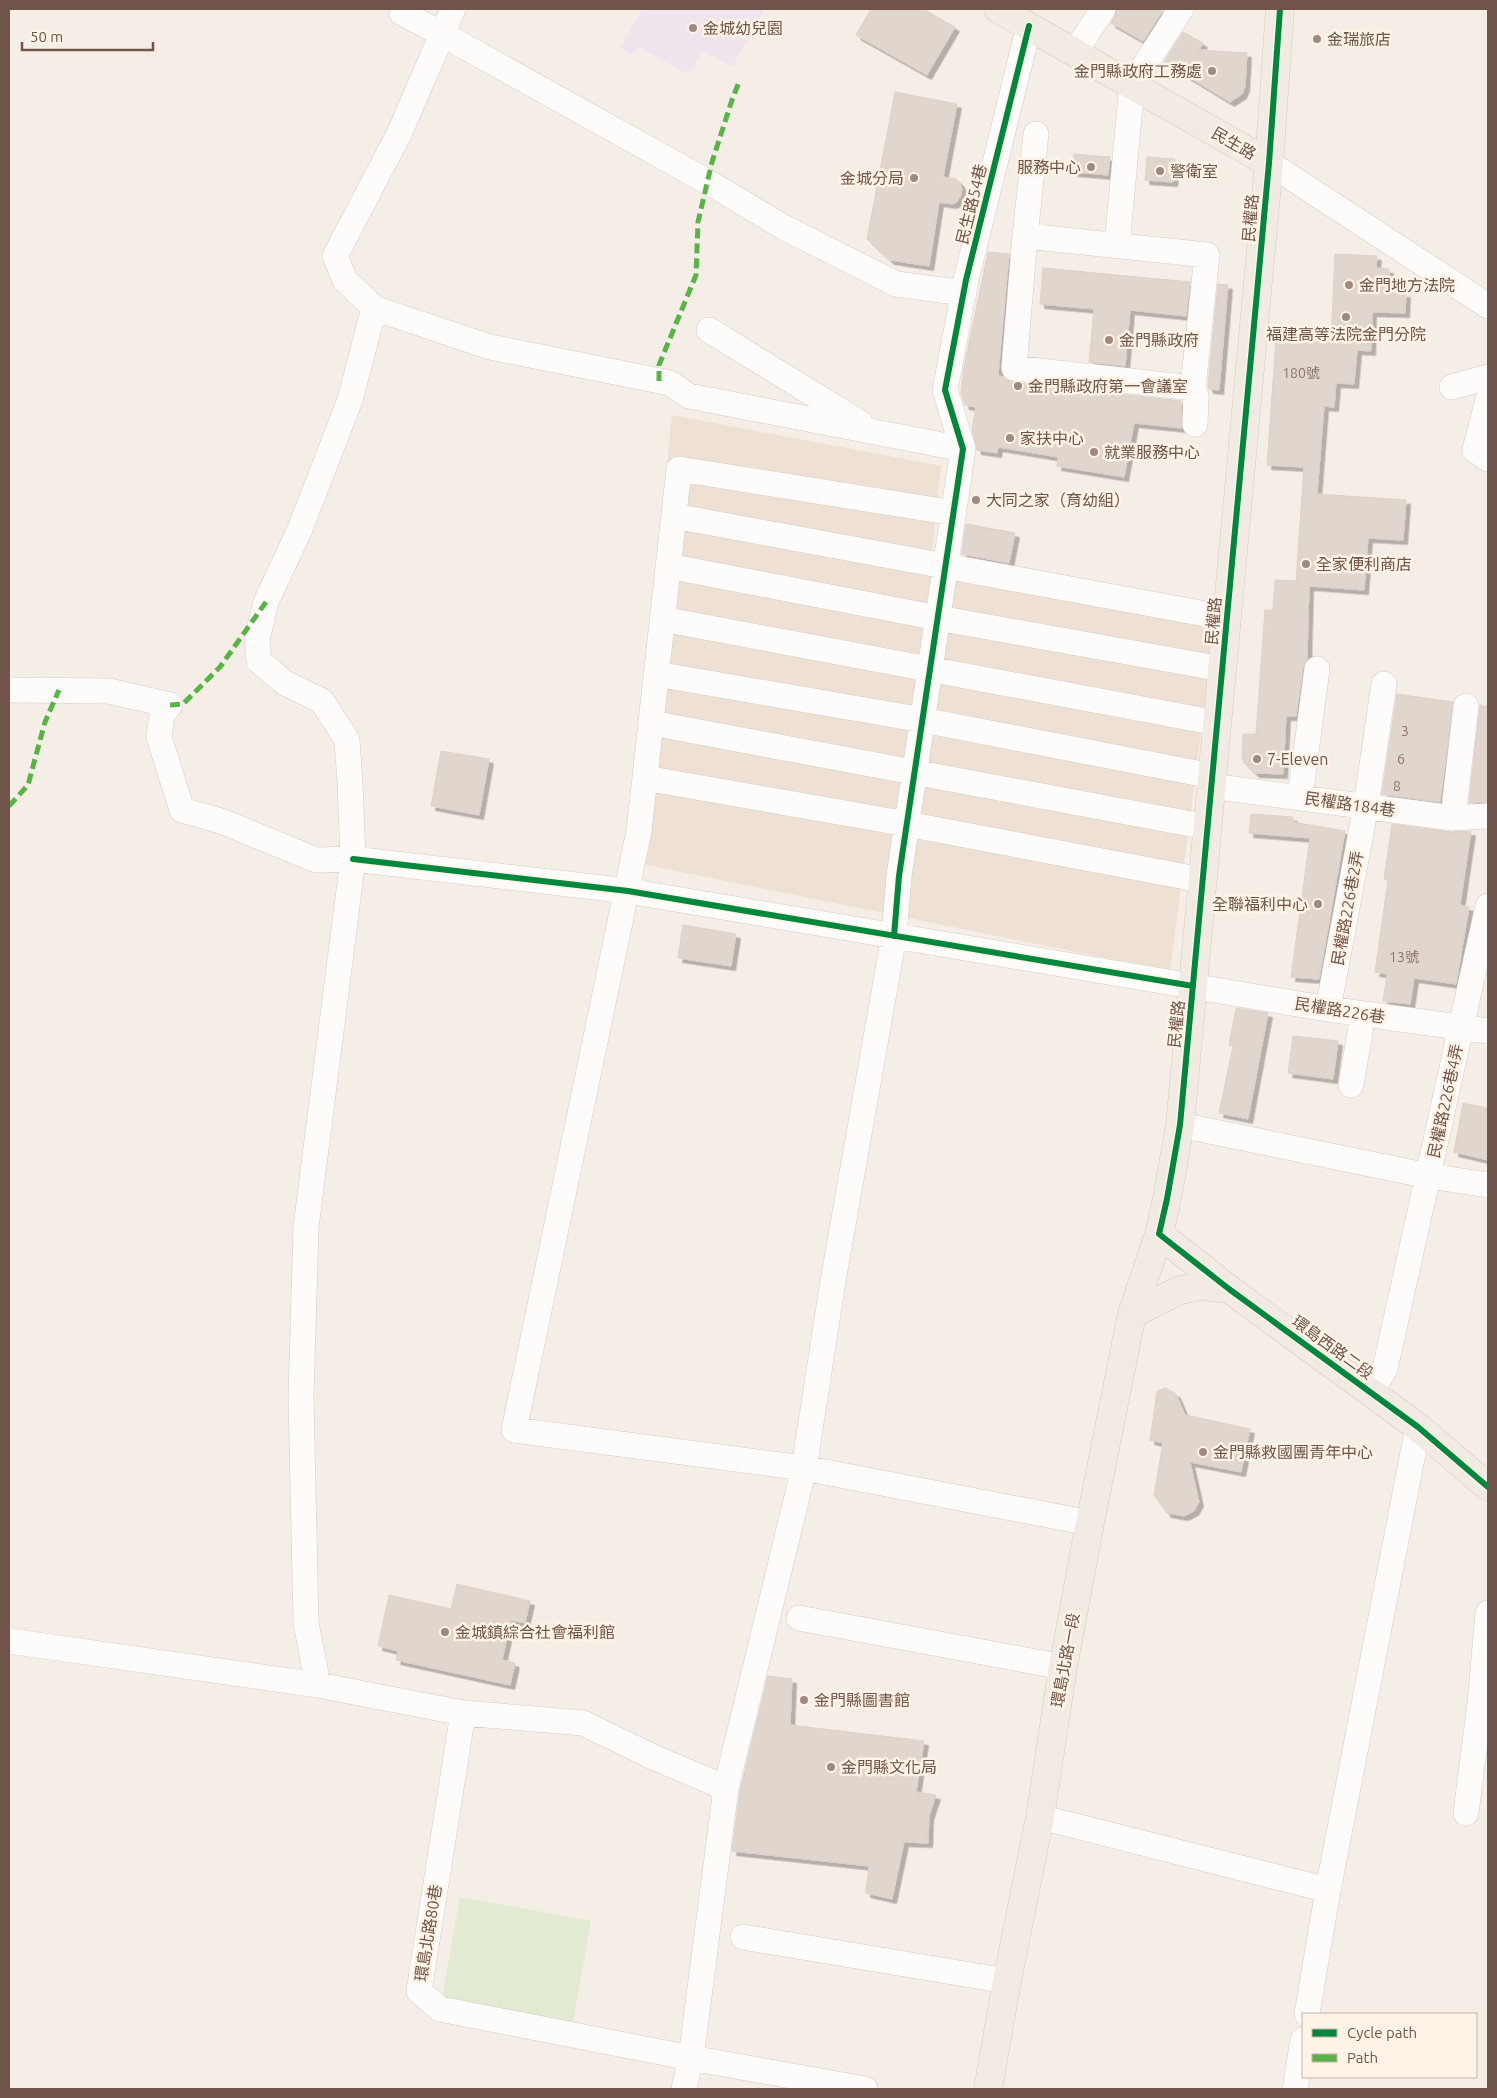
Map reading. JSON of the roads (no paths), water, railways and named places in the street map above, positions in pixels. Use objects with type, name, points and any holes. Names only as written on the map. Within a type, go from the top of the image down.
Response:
[{"type":"main road","name":"民生路","points":[[998,9],[1269,163]]},
{"type":"main road","name":"民權路","points":[[1159,1234],[1180,1125],[1269,163],[1280,9]]},
{"type":"main road","name":"環島西路二段","points":[[1159,1234],[1418,1428],[1488,1487]]},
{"type":"main road","name":"環島北路一段","points":[[988,2089],[1007,1981],[1040,1817],[1063,1667],[1132,1314],[1159,1234]]},
{"type":"main road","points":[[1132,1314],[1180,1290],[1203,1286],[1230,1289]]},
{"type":"street","points":[[1075,52],[1103,9]]},
{"type":"street","points":[[1117,245],[1132,85],[1181,9]]},
{"type":"street","points":[[402,14],[445,17],[708,182],[785,228],[896,284],[964,293]]},
{"type":"street","points":[[445,17],[399,134],[335,256],[345,280],[374,308],[490,347],[670,383],[689,396],[963,449],[899,876],[894,936],[833,1281],[804,1468],[726,1788],[691,2058],[684,2089]]},
{"type":"street","name":"民生路54巷","points":[[963,449],[946,390],[964,293],[1028,26]]},
{"type":"street","points":[[1036,134],[1025,236],[1022,331],[1014,368],[1193,388]]},
{"type":"street","name":"民生路","points":[[1269,163],[1488,306]]},
{"type":"street","points":[[1025,236],[1075,235],[1117,245],[1162,245],[1207,255],[1196,343],[1193,388],[1196,396],[1194,424]]},
{"type":"street","points":[[318,1685],[306,1623],[301,1397],[306,1227],[353,859],[347,740],[322,701],[285,683],[259,661],[257,639],[266,602],[300,529],[350,400],[374,308]]},
{"type":"street","points":[[709,330],[872,431]]},
{"type":"street","points":[[1452,387],[1488,377]]},
{"type":"street","points":[[1488,400],[1475,450],[1488,459]]},
{"type":"street","points":[[954,513],[679,468],[639,831],[514,1430],[804,1468],[1090,1524]]},
{"type":"street","points":[[674,516],[1227,618]]},
{"type":"street","points":[[668,566],[938,618],[1222,669]]},
{"type":"street","points":[[662,620],[1217,722]]},
{"type":"street","points":[[1300,797],[1317,669]]},
{"type":"street","name":"民權路184巷","points":[[656,674],[922,720],[1212,781],[1300,797],[1453,818],[1488,816]]},
{"type":"street","name":"民權路226巷2弄","points":[[1328,1009],[1366,806],[1384,684]]},
{"type":"street","name":"民權路226巷","points":[[9,690],[108,691],[170,705],[162,715],[159,737],[182,810],[221,820],[316,860],[353,859],[628,891],[1328,1009],[1488,1031]]},
{"type":"street","points":[[1453,818],[1466,706]]},
{"type":"street","points":[[651,723],[1207,827]]},
{"type":"street","points":[[645,778],[907,824],[1202,880]]},
{"type":"street","name":"民權路226巷4弄","points":[[1371,1392],[1385,1369],[1488,906]]},
{"type":"street","points":[[1351,1085],[1363,1014]]},
{"type":"street","points":[[1180,1125],[1429,1176],[1488,1185]]},
{"type":"street","points":[[1308,2013],[1328,1890],[1418,1428]]},
{"type":"street","points":[[1466,1813],[1480,1703],[1488,1613]]},
{"type":"street","points":[[799,1618],[1063,1667]]},
{"type":"street","points":[[9,1641],[318,1685],[463,1713],[582,1723],[653,1757],[726,1788]]},
{"type":"street","name":"環島北路80巷","points":[[463,1713],[419,1991],[440,2009],[691,2058]]},
{"type":"street","points":[[1040,1817],[1328,1890]]},
{"type":"street","points":[[743,1936],[1007,1981]]},
{"type":"street","points":[[1295,2089],[1302,2046]]},
{"type":"street","points":[[691,2058],[866,2089]]},
{"type":"place","name":"金城幼兒園","points":[[693,28]]},
{"type":"place","name":"金瑞旅店","points":[[1317,39]]},
{"type":"place","name":"金門縣政府工務處","points":[[1212,71]]},
{"type":"place","name":"服務中心","points":[[1091,167]]},
{"type":"place","name":"警衛室","points":[[1160,171]]},
{"type":"place","name":"金城分局","points":[[914,178]]},
{"type":"place","name":"金門地方法院","points":[[1349,285]]},
{"type":"place","name":"福建高等法院金門分院","points":[[1346,317]]},
{"type":"place","name":"金門縣政府","points":[[1109,340]]},
{"type":"place","name":"金門縣政府第一會議室","points":[[1018,386]]},
{"type":"place","name":"家扶中心","points":[[1010,438]]},
{"type":"place","name":"就業服務中心","points":[[1094,452]]},
{"type":"place","name":"大同之家（育幼組）","points":[[976,500]]},
{"type":"place","name":"全家便利商店","points":[[1306,564]]},
{"type":"place","name":"7-Eleven","points":[[1257,759]]},
{"type":"place","name":"全聯福利中心","points":[[1318,904]]},
{"type":"place","name":"金門縣救國團青年中心","points":[[1203,1452]]},
{"type":"place","name":"金城鎮綜合社會福利館","points":[[445,1632]]},
{"type":"place","name":"金門縣圖書館","points":[[804,1700]]},
{"type":"place","name":"金門縣文化局","points":[[831,1767]]}]
